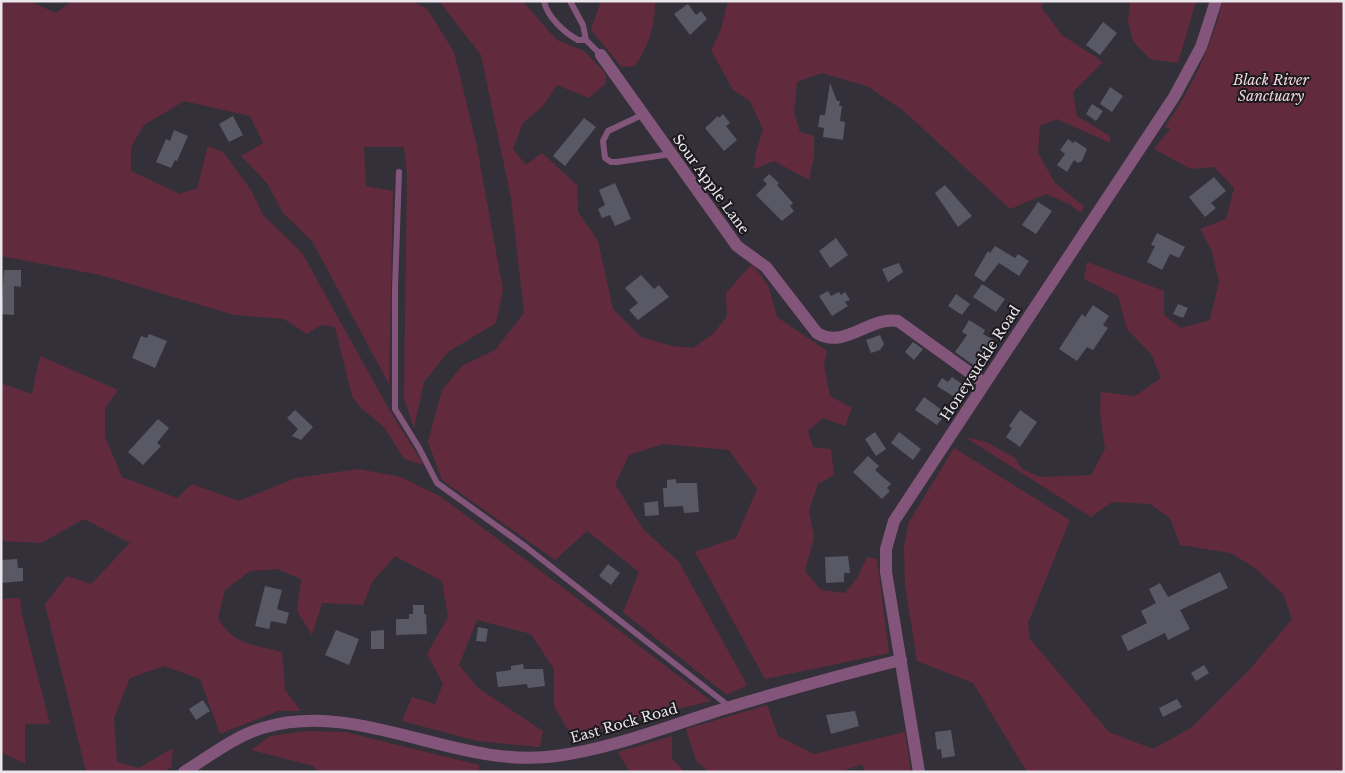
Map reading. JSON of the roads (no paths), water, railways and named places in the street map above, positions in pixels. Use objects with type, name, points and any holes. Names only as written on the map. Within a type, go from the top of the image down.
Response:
[{"type":"street","name":"Honeysuckle Road","points":[[919,772],[886,572],[886,549],[889,533],[894,521],[984,383],[1174,97],[1201,47],[1216,1]]},
{"type":"street","name":"Sour Apple Lane","points":[[601,55],[737,246],[758,259],[766,267],[817,333],[825,338],[839,338],[883,320],[898,321],[984,383]]},
{"type":"street","name":"East Rock Road","points":[[184,772],[244,736],[264,727],[302,720],[340,723],[475,754],[527,759],[571,754],[618,743],[730,707],[901,660]]},
{"type":"lane","points":[[544,1],[545,7],[561,27],[578,40],[586,40]]},
{"type":"lane","points":[[570,1],[583,25],[586,40],[601,55]]},
{"type":"lane","points":[[644,114],[608,131],[603,141],[605,158],[611,162],[617,162],[671,154]]},
{"type":"lane","points":[[399,172],[395,288],[395,409],[419,448],[437,483],[533,553],[730,707]]},
{"type":"park label","name":"Black River Sanctuary","points":[[1271,88]]}]
